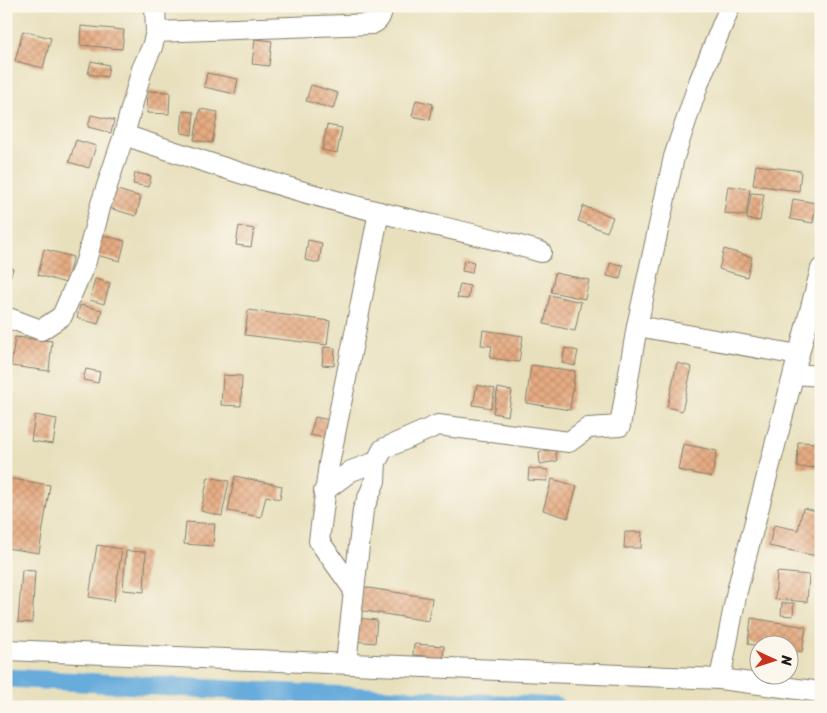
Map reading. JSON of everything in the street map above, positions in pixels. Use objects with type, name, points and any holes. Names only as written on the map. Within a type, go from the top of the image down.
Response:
[{"type":"street","points":[[6,317],[41,330],[62,316],[86,261],[101,204],[124,135],[142,69],[152,47],[156,32],[155,6]]},
{"type":"street","points":[[156,32],[372,24],[380,18],[383,6]]},
{"type":"street","points":[[346,663],[363,510],[375,481],[376,462],[383,449],[438,425],[569,442],[588,428],[620,426],[637,326],[674,157],[699,82],[730,6]]},
{"type":"street","points":[[124,135],[253,178],[379,212],[541,252]]},
{"type":"street","points":[[354,590],[319,541],[324,491],[379,212]]},
{"type":"street","points":[[720,679],[737,591],[821,269]]},
{"type":"street","points":[[637,326],[796,364],[821,376]]},
{"type":"street","points":[[324,491],[351,472],[376,462]]},
{"type":"street","points":[[6,650],[720,679],[821,692]]},
{"type":"building","points":[[81,26],[124,30],[122,49],[80,45]]},
{"type":"building","points":[[23,31],[51,38],[43,68],[15,61]]},
{"type":"building","points":[[255,39],[272,41],[269,66],[252,64]]},
{"type":"building","points":[[91,61],[109,65],[107,77],[88,74]]},
{"type":"building","points":[[207,73],[238,79],[235,94],[204,87]]},
{"type":"building","points":[[311,85],[338,93],[333,109],[306,101]]},
{"type":"building","points":[[148,91],[170,92],[169,114],[147,113]]},
{"type":"building","points":[[416,100],[433,104],[430,120],[412,116]]},
{"type":"building","points":[[200,109],[218,112],[212,143],[194,140]]},
{"type":"building","points":[[183,111],[194,112],[192,135],[181,133]]},
{"type":"building","points":[[91,115],[114,120],[111,133],[88,127]]},
{"type":"building","points":[[327,125],[342,128],[337,153],[322,150]]},
{"type":"building","points":[[76,140],[96,146],[89,168],[69,162]]},
{"type":"building","points":[[756,165],[801,171],[799,191],[753,185]]},
{"type":"building","points":[[135,173],[151,176],[149,187],[133,184]]},
{"type":"building","points":[[728,186],[750,189],[746,216],[724,213]]},
{"type":"building","points":[[114,189],[141,197],[136,216],[109,208]]},
{"type":"building","points":[[751,193],[764,194],[760,221],[747,219]]},
{"type":"building","points":[[793,199],[816,203],[813,223],[790,219]]},
{"type":"building","points":[[583,206],[613,217],[607,232],[578,221]]},
{"type":"building","points":[[239,226],[254,229],[251,247],[236,245]]},
{"type":"building","points":[[97,234],[125,241],[120,261],[92,254]]},
{"type":"building","points":[[308,240],[322,243],[319,263],[305,260]]},
{"type":"building","points":[[44,249],[73,257],[66,283],[38,275]]},
{"type":"building","points":[[724,249],[752,257],[747,277],[719,269]]},
{"type":"building","points":[[464,260],[474,262],[472,273],[462,271]]},
{"type":"building","points":[[610,263],[623,265],[620,279],[607,276]]},
{"type":"building","points":[[6,267],[13,269],[8,284],[6,284]]},
{"type":"building","points":[[555,273],[589,280],[585,299],[551,292]]},
{"type":"building","points":[[95,279],[110,283],[104,304],[90,300]]},
{"type":"building","points":[[460,284],[470,286],[468,299],[457,298]]},
{"type":"building","points":[[550,295],[581,302],[575,331],[544,324]]},
{"type":"building","points":[[80,305],[102,310],[98,324],[77,318]]},
{"type":"building","points":[[248,310],[330,321],[327,345],[245,335]]},
{"type":"building","points":[[483,330],[523,336],[519,362],[490,358],[492,346],[481,345]]},
{"type":"building","points":[[15,337],[52,341],[49,371],[11,366]]},
{"type":"building","points":[[324,347],[335,348],[334,366],[322,365]]},
{"type":"building","points":[[565,348],[578,351],[575,366],[562,363]]},
{"type":"building","points":[[677,363],[692,367],[682,411],[667,407]]},
{"type":"building","points":[[531,365],[575,371],[570,410],[526,403]]},
{"type":"building","points":[[86,369],[100,372],[98,383],[83,380]]},
{"type":"building","points":[[223,375],[242,376],[241,406],[221,405]]},
{"type":"building","points":[[477,385],[495,389],[491,408],[473,405]]},
{"type":"building","points":[[498,388],[512,391],[508,416],[493,413]]},
{"type":"building","points":[[35,415],[57,419],[53,444],[31,441]]},
{"type":"building","points":[[315,417],[329,420],[325,438],[310,435]]},
{"type":"building","points":[[798,442],[821,443],[821,468],[797,467]]},
{"type":"building","points":[[683,444],[717,451],[712,477],[678,470]]},
{"type":"building","points":[[555,449],[557,461],[540,464],[539,452]]},
{"type":"building","points":[[529,468],[548,470],[547,481],[528,480]]},
{"type":"building","points":[[235,476],[282,486],[280,499],[266,496],[261,517],[228,511]]},
{"type":"building","points":[[208,477],[229,481],[222,516],[201,511]]},
{"type":"building","points":[[6,478],[50,485],[39,553],[6,548]]},
{"type":"building","points":[[552,479],[577,486],[568,518],[543,510]]},
{"type":"building","points":[[803,508],[821,512],[821,557],[769,546],[774,525],[798,530]]},
{"type":"building","points":[[186,522],[215,524],[213,546],[184,544]]},
{"type":"building","points":[[625,532],[642,532],[641,548],[624,548]]},
{"type":"building","points":[[97,545],[122,549],[114,601],[89,597]]},
{"type":"building","points":[[126,551],[146,552],[144,592],[123,590]]},
{"type":"building","points":[[22,570],[35,571],[32,623],[18,622]]},
{"type":"building","points":[[777,572],[809,575],[807,602],[775,599]]},
{"type":"building","points":[[362,587],[432,598],[429,621],[358,610]]},
{"type":"building","points":[[782,603],[794,603],[793,616],[781,615]]},
{"type":"building","points":[[356,618],[377,620],[375,643],[354,641]]},
{"type":"building","points":[[751,618],[806,627],[802,652],[800,652],[800,636],[750,636],[750,644],[748,644]]},
{"type":"building","points":[[414,644],[444,646],[443,658],[413,655]]},
{"type":"waterway","points":[[6,678],[556,707]]}]
